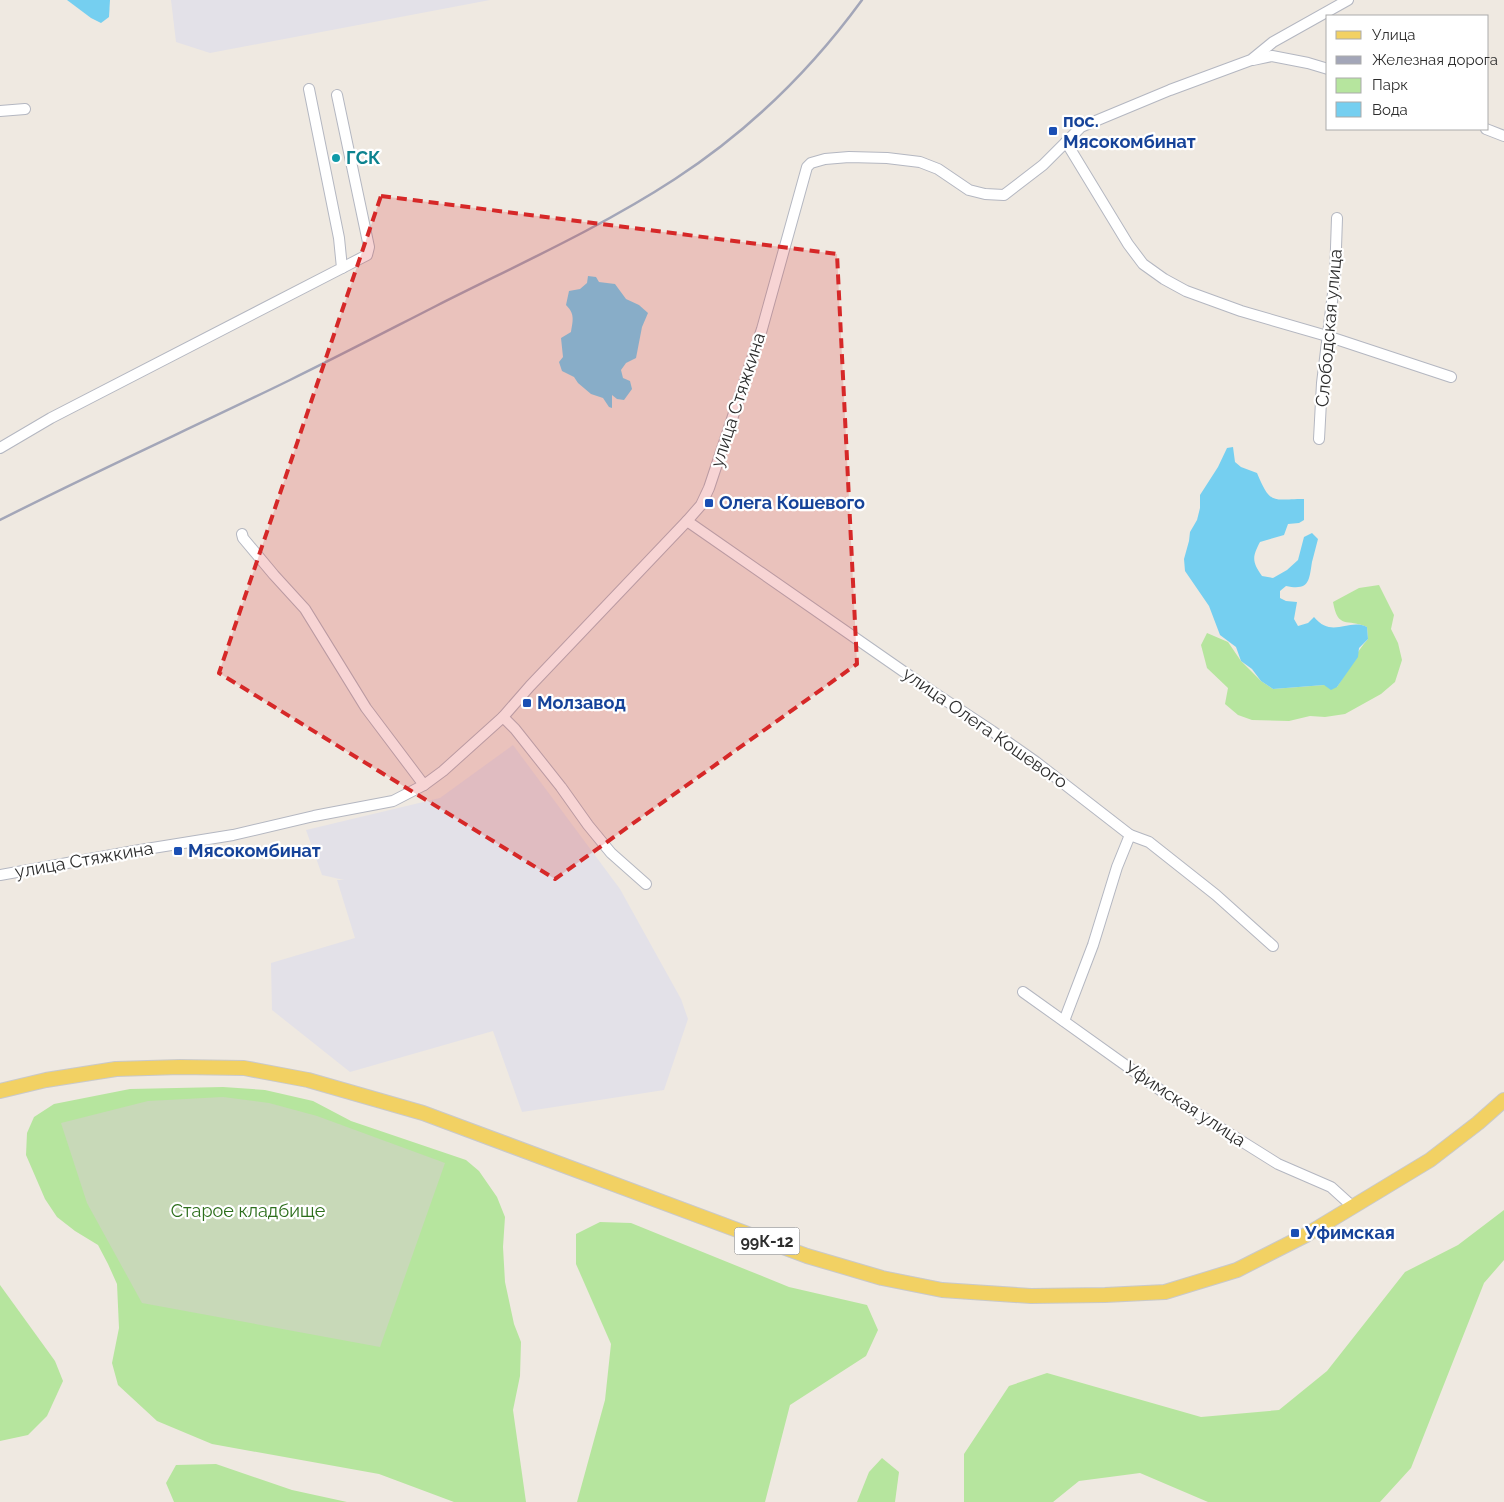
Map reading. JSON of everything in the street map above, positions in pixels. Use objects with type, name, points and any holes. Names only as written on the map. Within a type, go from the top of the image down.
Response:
[{"type":"main road","name":"99К-12","points":[[0,1091],[46,1080],[116,1069],[171,1067],[244,1068],[308,1080],[423,1113],[807,1256],[882,1278],[942,1290],[1031,1296],[1166,1292],[1237,1270],[1306,1236],[1352,1206],[1430,1160],[1504,1100]]},
{"type":"street","name":"улица Стяжкина","points":[[0,876],[233,835],[314,816],[393,801],[424,785],[443,772],[503,717],[701,505],[710,488],[762,329],[807,167],[811,163],[825,159],[849,157],[887,158],[920,162],[938,169],[969,190],[985,194],[1004,195],[1043,165],[1081,127],[1170,90],[1251,60],[1273,42],[1348,0]]},
{"type":"street","points":[[1251,60],[1272,56],[1326,68]]},
{"type":"street","points":[[309,89],[339,238],[342,268]]},
{"type":"street","points":[[0,448],[51,418],[367,255],[370,247],[337,95]]},
{"type":"street","points":[[0,111],[25,109]]},
{"type":"street","points":[[1489,130],[1504,136]]},
{"type":"street","points":[[1066,142],[1128,244],[1143,264],[1164,279],[1186,291],[1214,301],[1451,377]]},
{"type":"street","name":"Слободская улица","points":[[1319,439],[1322,383],[1335,277],[1337,218]]},
{"type":"street","name":"улица Олега Кошевого","points":[[687,521],[999,736],[1130,835],[1149,842],[1216,895],[1273,946]]},
{"type":"street","points":[[242,534],[243,538],[274,575],[305,609],[366,708],[424,785]]},
{"type":"street","points":[[503,717],[561,787],[611,853],[646,884]]},
{"type":"street","points":[[1064,1021],[1093,945],[1117,867],[1130,835]]},
{"type":"street","name":"Уфимская улица","points":[[1023,992],[1163,1092],[1278,1164],[1331,1187],[1352,1206]]},
{"type":"highlighted area","points":[[381,196],[837,254],[857,664],[555,879],[219,673]]},
{"type":"shaded area","points":[[171,0],[490,0],[210,53],[176,42]]},
{"type":"shaded area","points":[[513,745],[620,889],[681,999],[688,1019],[664,1090],[522,1112],[493,1031],[350,1072],[272,1010],[271,963],[355,938],[337,880],[344,880],[322,875],[306,830],[440,798]]},
{"type":"green space","points":[[1379,585],[1394,615],[1391,629],[1398,643],[1402,660],[1395,682],[1381,694],[1345,714],[1325,717],[1310,716],[1289,721],[1252,720],[1238,715],[1225,704],[1228,688],[1207,668],[1201,645],[1207,633],[1228,642],[1241,661],[1261,681],[1273,689],[1324,685],[1337,687],[1359,650],[1368,639],[1367,627],[1341,620],[1335,611],[1333,602],[1359,588]]},
{"type":"green space","points":[[223,1087],[265,1090],[313,1101],[351,1121],[466,1160],[479,1171],[497,1197],[505,1217],[503,1247],[505,1282],[514,1324],[521,1342],[520,1376],[513,1410],[526,1502],[454,1502],[379,1474],[212,1444],[157,1421],[118,1385],[112,1363],[119,1328],[117,1284],[98,1245],[57,1217],[45,1199],[26,1155],[27,1133],[34,1117],[54,1104],[130,1089]]},
{"type":"green space","name":"Старое кладбище","points":[[223,1097],[269,1103],[317,1116],[445,1163],[380,1347],[142,1303],[87,1203],[61,1123],[148,1101]]},
{"type":"green space","points":[[1504,1210],[1504,1260],[1484,1283],[1411,1468],[1380,1502],[1208,1502],[1140,1473],[1079,1481],[1053,1502],[964,1502],[964,1454],[1009,1386],[1047,1373],[1201,1417],[1279,1410],[1327,1371],[1405,1272],[1458,1245]]},
{"type":"green space","points":[[600,1222],[631,1223],[789,1287],[867,1305],[878,1330],[866,1356],[790,1405],[765,1502],[577,1502],[605,1400],[611,1344],[576,1264],[576,1234]]},
{"type":"green space","points":[[0,1285],[55,1361],[63,1381],[47,1416],[28,1435],[0,1441]]},
{"type":"green space","points":[[882,1458],[899,1472],[895,1502],[857,1502],[869,1472]]},
{"type":"green space","points":[[216,1464],[292,1490],[347,1502],[174,1502],[166,1483],[176,1465]]},
{"type":"water","points":[[67,0],[110,0],[109,17],[101,23]]},
{"type":"water","points":[[588,276],[596,277],[599,282],[615,284],[626,299],[639,305],[648,313],[642,327],[636,358],[626,363],[621,370],[623,378],[630,381],[632,389],[624,400],[617,399],[612,395],[612,408],[609,407],[603,398],[591,394],[574,377],[562,371],[559,362],[563,357],[561,338],[571,332],[573,317],[566,305],[569,291],[580,289],[587,283]]},
{"type":"water","points":[[1233,447],[1235,462],[1241,467],[1257,473],[1270,496],[1279,499],[1304,499],[1304,520],[1299,523],[1288,524],[1284,535],[1260,542],[1254,556],[1256,567],[1262,576],[1273,578],[1287,570],[1298,560],[1304,537],[1312,533],[1318,539],[1307,583],[1300,587],[1286,586],[1280,591],[1280,598],[1286,601],[1297,602],[1294,619],[1298,626],[1308,623],[1314,617],[1327,627],[1360,625],[1367,627],[1368,639],[1359,648],[1358,657],[1337,687],[1331,690],[1324,685],[1273,689],[1261,681],[1252,669],[1241,661],[1236,647],[1220,635],[1209,606],[1185,571],[1184,559],[1190,532],[1197,520],[1200,508],[1200,495],[1218,467],[1227,448]]},
{"type":"railway","points":[[0,520],[327,362],[557,246],[646,197],[702,161],[752,120],[799,75],[862,0]]},
{"type":"place","name":"пос. Мясокомбинат","points":[[1053,131]]},
{"type":"place","name":"ГСК","points":[[336,158]]},
{"type":"place","name":"Олега Кошевого","points":[[709,503]]},
{"type":"place","name":"Молзавод","points":[[527,703]]},
{"type":"place","name":"Мясокомбинат","points":[[178,851]]},
{"type":"place","name":"Уфимская","points":[[1295,1233]]}]
